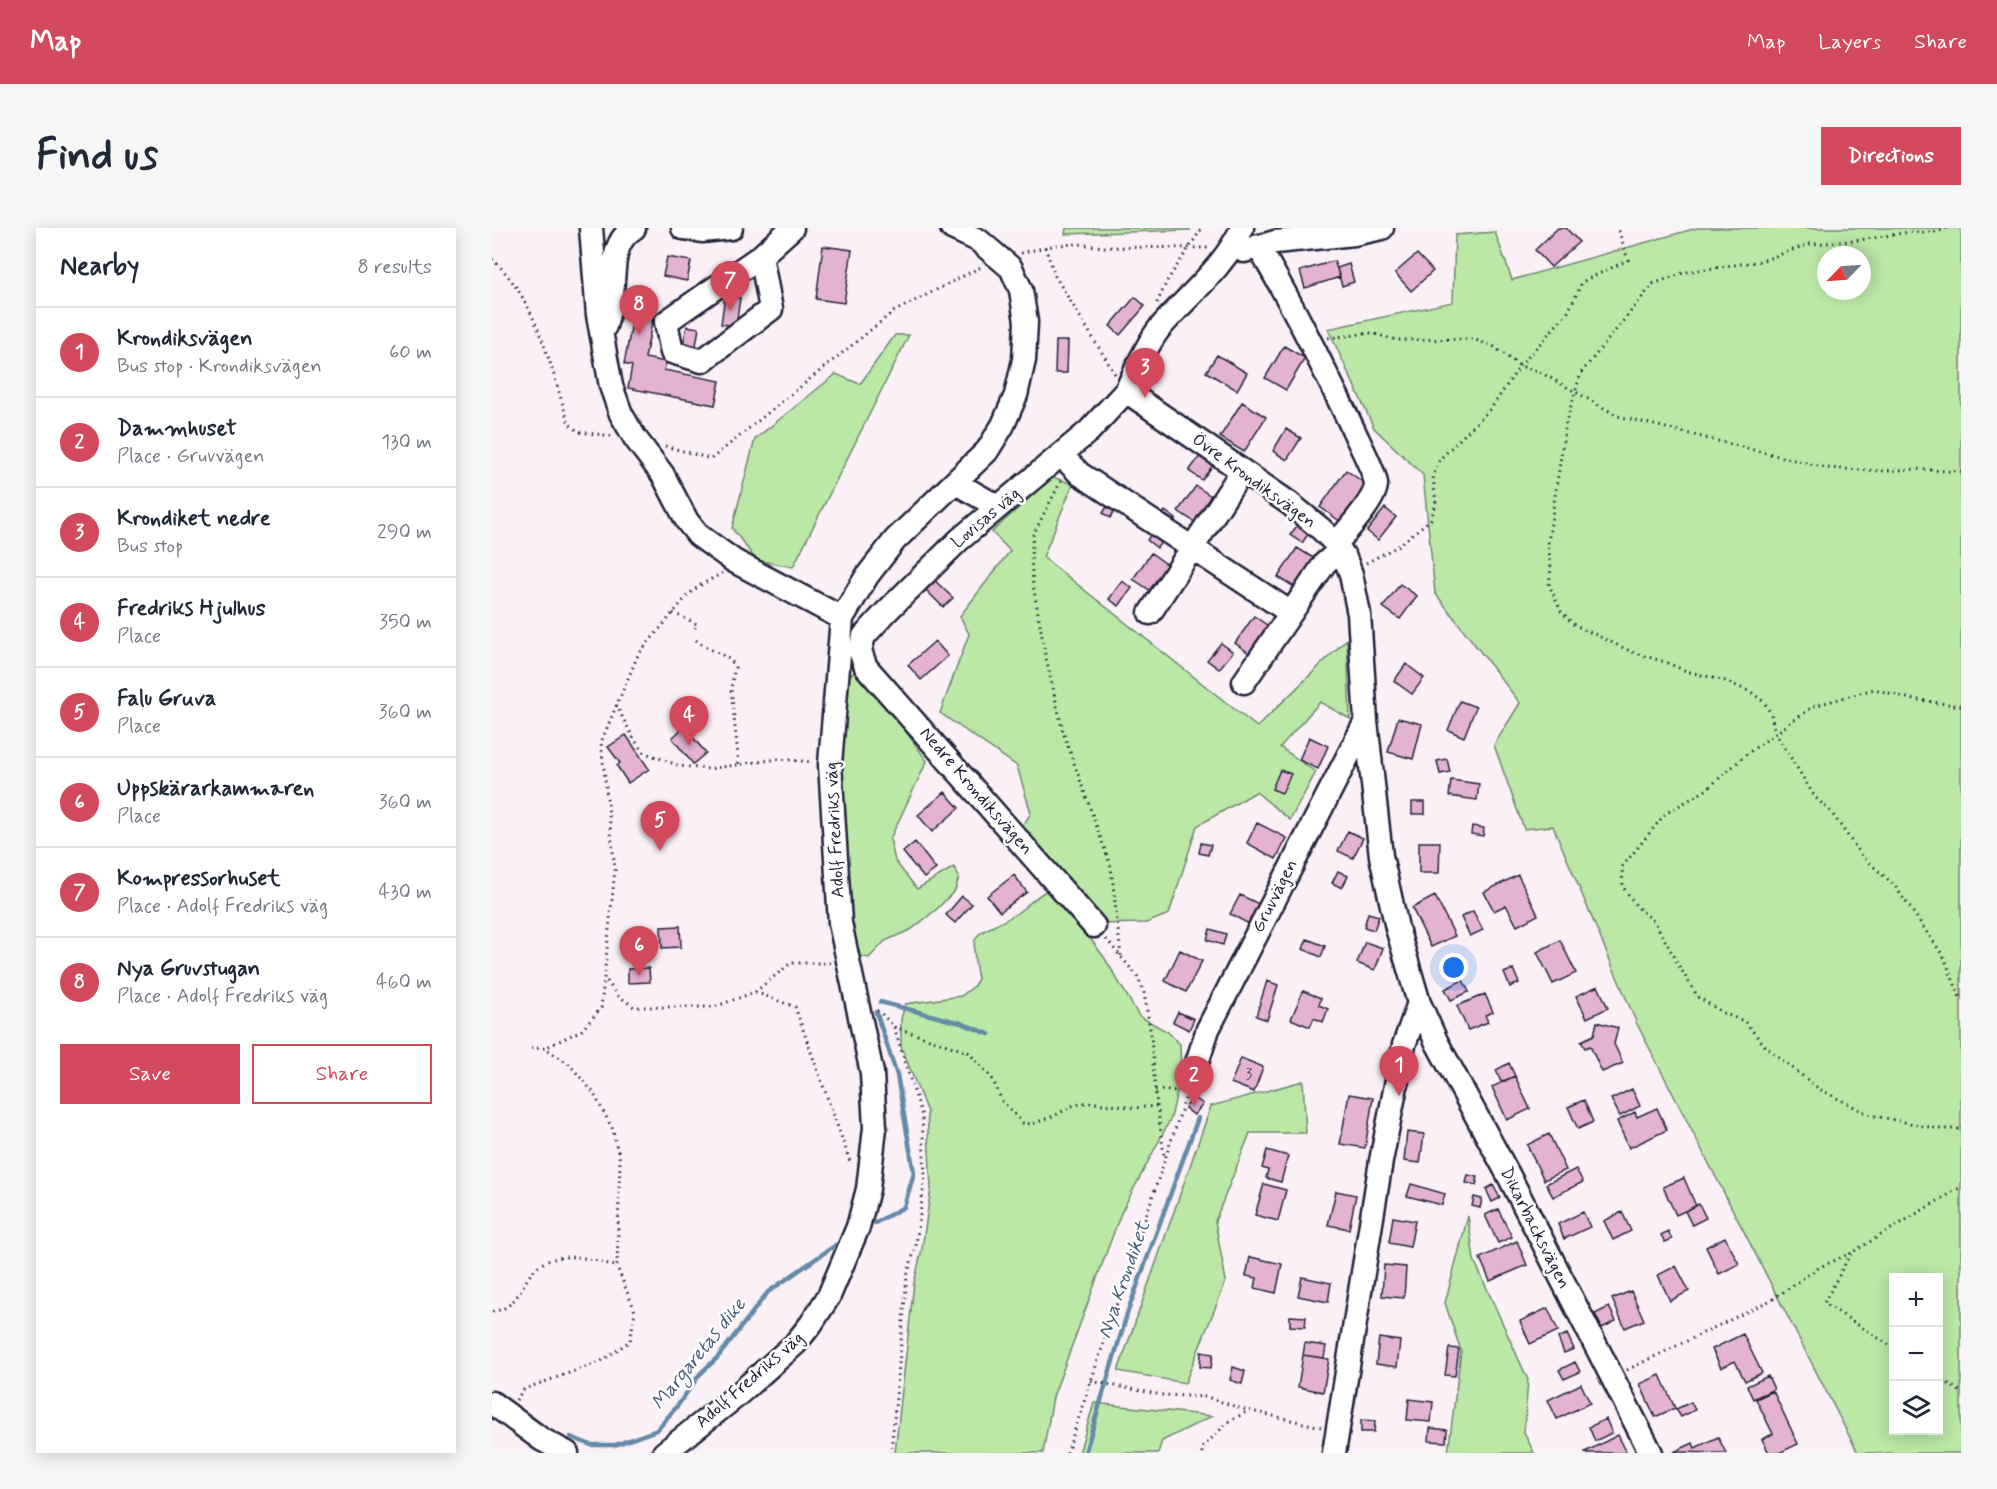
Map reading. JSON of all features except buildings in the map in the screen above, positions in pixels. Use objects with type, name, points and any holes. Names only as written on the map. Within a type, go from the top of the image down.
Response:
[{"type":"street","points":[[591,228],[601,337],[611,387],[621,414],[635,438],[663,475],[687,521],[698,536],[734,561],[843,618]]},
{"type":"street","points":[[601,337],[609,314],[618,247],[625,234],[634,228]]},
{"type":"street","points":[[683,228],[702,231],[731,228]]},
{"type":"street","points":[[761,256],[771,309],[702,361],[672,352],[666,322],[761,256],[792,228]]},
{"type":"street","name":"Adolf Fredriks väg","points":[[662,1452],[734,1398],[795,1344],[812,1324],[829,1296],[858,1227],[868,1189],[875,1128],[872,1074],[840,923],[830,764],[843,618],[867,576],[895,540],[987,451],[1003,425],[1016,395],[1024,360],[1026,322],[1021,290],[1011,268],[978,240],[952,228]]},
{"type":"street","points":[[1126,391],[1159,329],[1231,246],[1258,246],[1376,228]]},
{"type":"street","points":[[1244,682],[1325,563],[1369,504],[1376,484],[1366,458],[1311,343],[1258,246]]},
{"type":"street","name":"Lovisas väg","points":[[860,655],[864,636],[885,612],[959,540],[998,507],[1066,460],[1126,391]]},
{"type":"street","name":"Övre Krondiksvägen","points":[[1126,391],[1306,516],[1338,548],[1350,571],[1359,614],[1366,721],[1381,855],[1397,928],[1419,1004]]},
{"type":"street","points":[[1066,460],[1080,474],[1291,613]]},
{"type":"street","points":[[1150,614],[1242,471]]},
{"type":"street","points":[[956,483],[998,507]]},
{"type":"street","name":"Nedre Krondiksvägen","points":[[860,655],[866,668],[1094,926]]},
{"type":"street","name":"Gruvvägen","points":[[1193,1075],[1199,1052],[1213,1019],[1366,721]]},
{"type":"street","points":[[1334,1453],[1383,1150],[1404,1045],[1419,1004]]},
{"type":"street","name":"Dikarbacksvägen","points":[[1419,1004],[1437,1043],[1514,1186],[1651,1453]]},
{"type":"street","points":[[499,1408],[541,1439],[567,1453]]},
{"type":"path","points":[[1153,310],[1167,282],[1202,228]]},
{"type":"path","points":[[1350,571],[1398,546],[1431,519],[1436,504],[1433,476],[1440,459],[1492,407],[1520,366],[1568,312],[1582,282],[1628,260],[1618,228]]},
{"type":"path","points":[[1947,228],[1937,232],[1909,232],[1854,241],[1810,244],[1761,261],[1686,272],[1653,284],[1584,368],[1566,422],[1548,543],[1551,568],[1549,585],[1561,611],[1573,624],[1632,652],[1686,671],[1725,681],[1751,692],[1764,702],[1771,714],[1775,732],[1815,797],[1831,812],[1862,856],[1895,886],[1944,957],[1961,1000]]},
{"type":"path","points":[[492,259],[507,273],[545,344],[568,424],[579,432],[635,438],[711,459],[893,312],[999,258],[1045,247],[1079,244],[1104,247],[1189,249],[1231,246]]},
{"type":"path","points":[[1045,247],[1054,276],[1126,391]]},
{"type":"path","points":[[1311,343],[1371,333],[1396,340],[1473,339],[1493,346],[1520,366],[1540,372],[1618,416],[1826,468],[1961,472]]},
{"type":"path","points":[[1066,460],[1033,535],[1031,557],[1033,585],[1045,653],[1063,732],[1111,867],[1121,956]]},
{"type":"path","points":[[531,1048],[544,1048],[582,1030],[601,1008],[606,979],[615,870],[601,742],[616,705],[638,655],[688,595],[725,571],[734,561]]},
{"type":"path","points":[[673,613],[697,624],[695,628]]},
{"type":"path","points":[[696,640],[712,652],[733,661],[735,667],[731,688],[739,765]]},
{"type":"path","points":[[1961,706],[1911,699],[1874,689],[1814,706],[1775,732],[1706,790],[1665,814],[1622,867],[1623,887],[1637,907],[1655,922],[1698,997],[1725,1014],[1744,1021],[1767,1048],[1819,1089],[1870,1115],[1939,1129],[1961,1129]]},
{"type":"path","points":[[616,705],[633,739],[644,752],[680,766],[708,770],[778,759],[830,764]]},
{"type":"path","points":[[1094,926],[1138,977],[1144,993],[1151,1035],[1155,1090],[1164,1157]]},
{"type":"path","points":[[606,979],[616,994],[634,1007],[714,1006],[755,992],[791,963],[848,962]]},
{"type":"path","points":[[755,992],[795,1007],[853,1168]]},
{"type":"path","points":[[891,1453],[907,1276],[916,1245],[926,1176],[922,1116],[894,1027],[968,1052],[992,1078],[1002,1101],[1023,1123],[1032,1124],[1072,1106],[1088,1102],[1134,1108],[1157,1106]]},
{"type":"path","points":[[499,1408],[524,1389],[600,1362],[630,1341],[635,1311],[617,1267],[620,1160],[612,1128],[593,1092],[569,1064],[544,1048]]},
{"type":"path","points":[[1155,1090],[1181,1090],[1188,1086],[1193,1075]]},
{"type":"path","points":[[1067,1453],[1193,1075]]},
{"type":"path","points":[[1611,1378],[1773,1299],[1820,1267],[1851,1253],[1961,1187]]},
{"type":"path","points":[[1851,1253],[1824,1303],[1889,1345]]},
{"type":"path","points":[[492,1311],[509,1306],[516,1299],[531,1274],[539,1265],[548,1261],[564,1258],[590,1258],[617,1267]]},
{"type":"path","points":[[1943,1380],[1961,1392]]},
{"type":"path","points":[[1091,1381],[1162,1395],[1208,1398],[1312,1426],[1338,1430]]},
{"type":"path","points":[[1202,1453],[1202,1448],[1228,1422],[1248,1410]]},
{"type":"green space","points":[[1066,228],[1190,228],[1190,230],[1065,234]]},
{"type":"green space","points":[[1697,228],[1961,228],[1961,1453],[1858,1453],[1637,1024],[1553,826],[1524,829],[1494,745],[1520,703],[1435,593],[1423,475],[1374,428],[1328,329],[1453,302],[1455,235],[1495,232],[1512,280]]},
{"type":"green space","points":[[895,335],[909,335],[793,567],[756,560],[732,528],[755,439],[836,374],[860,384]]},
{"type":"green space","points":[[1052,477],[1073,484],[1043,557],[1257,727],[1347,639],[1350,719],[1320,702],[1280,747],[1316,772],[1290,820],[1256,792],[1197,826],[1169,914],[1146,923],[1094,924],[1020,830],[1031,813],[1017,766],[940,713],[969,634],[960,616],[1010,551],[992,532]]},
{"type":"green space","points":[[854,672],[882,700],[927,761],[890,839],[895,861],[917,889],[954,867],[959,877],[955,890],[937,909],[912,929],[885,941],[869,958],[859,956],[852,944],[842,795],[841,724],[847,678]]},
{"type":"green space","points":[[1048,890],[1062,901],[1104,957],[1139,1016],[1168,1032],[1180,1044],[1181,1075],[1171,1118],[1121,1213],[1053,1397],[1043,1453],[895,1453],[914,1283],[922,1249],[931,1188],[927,1112],[901,1046],[901,1019],[905,1004],[961,996],[973,987],[978,979],[974,948],[979,934],[1017,913]]},
{"type":"green space","points":[[1303,1081],[1306,1133],[1250,1133],[1215,1221],[1226,1281],[1185,1383],[1118,1371],[1211,1106]]},
{"type":"green space","points":[[1468,1216],[1474,1260],[1528,1380],[1524,1432],[1534,1453],[1448,1453],[1461,1351],[1445,1303]]},
{"type":"green space","points":[[1094,1403],[1212,1416],[1162,1441],[1158,1453],[1079,1453]]},
{"type":"waterway","points":[[880,1002],[961,1023],[989,1034]]},
{"type":"waterway","points":[[875,1223],[904,1207],[914,1173],[897,1075],[876,1012]]},
{"type":"waterway","name":"Nya Krondiket","points":[[1085,1453],[1128,1311],[1198,1118]]},
{"type":"waterway","name":"Margaretas dike","points":[[571,1437],[591,1445],[615,1445],[657,1430],[768,1292],[837,1244]]},
{"type":"place","name":"Kompressorhuset","points":[[730,311]]},
{"type":"place","name":"Nya Gruvstugan","points":[[639,335]]},
{"type":"place","name":"Krondiket nedre","points":[[1145,398]]},
{"type":"place","name":"Fredriks Hjulhus","points":[[689,746]]},
{"type":"place","name":"Falu Gruva","points":[[660,851]]},
{"type":"place","name":"Uppskärarkammaren","points":[[639,976]]},
{"type":"place","name":"Krondiksvägen","points":[[1399,1096]]},
{"type":"place","name":"Dammhuset","points":[[1194,1106]]}]
